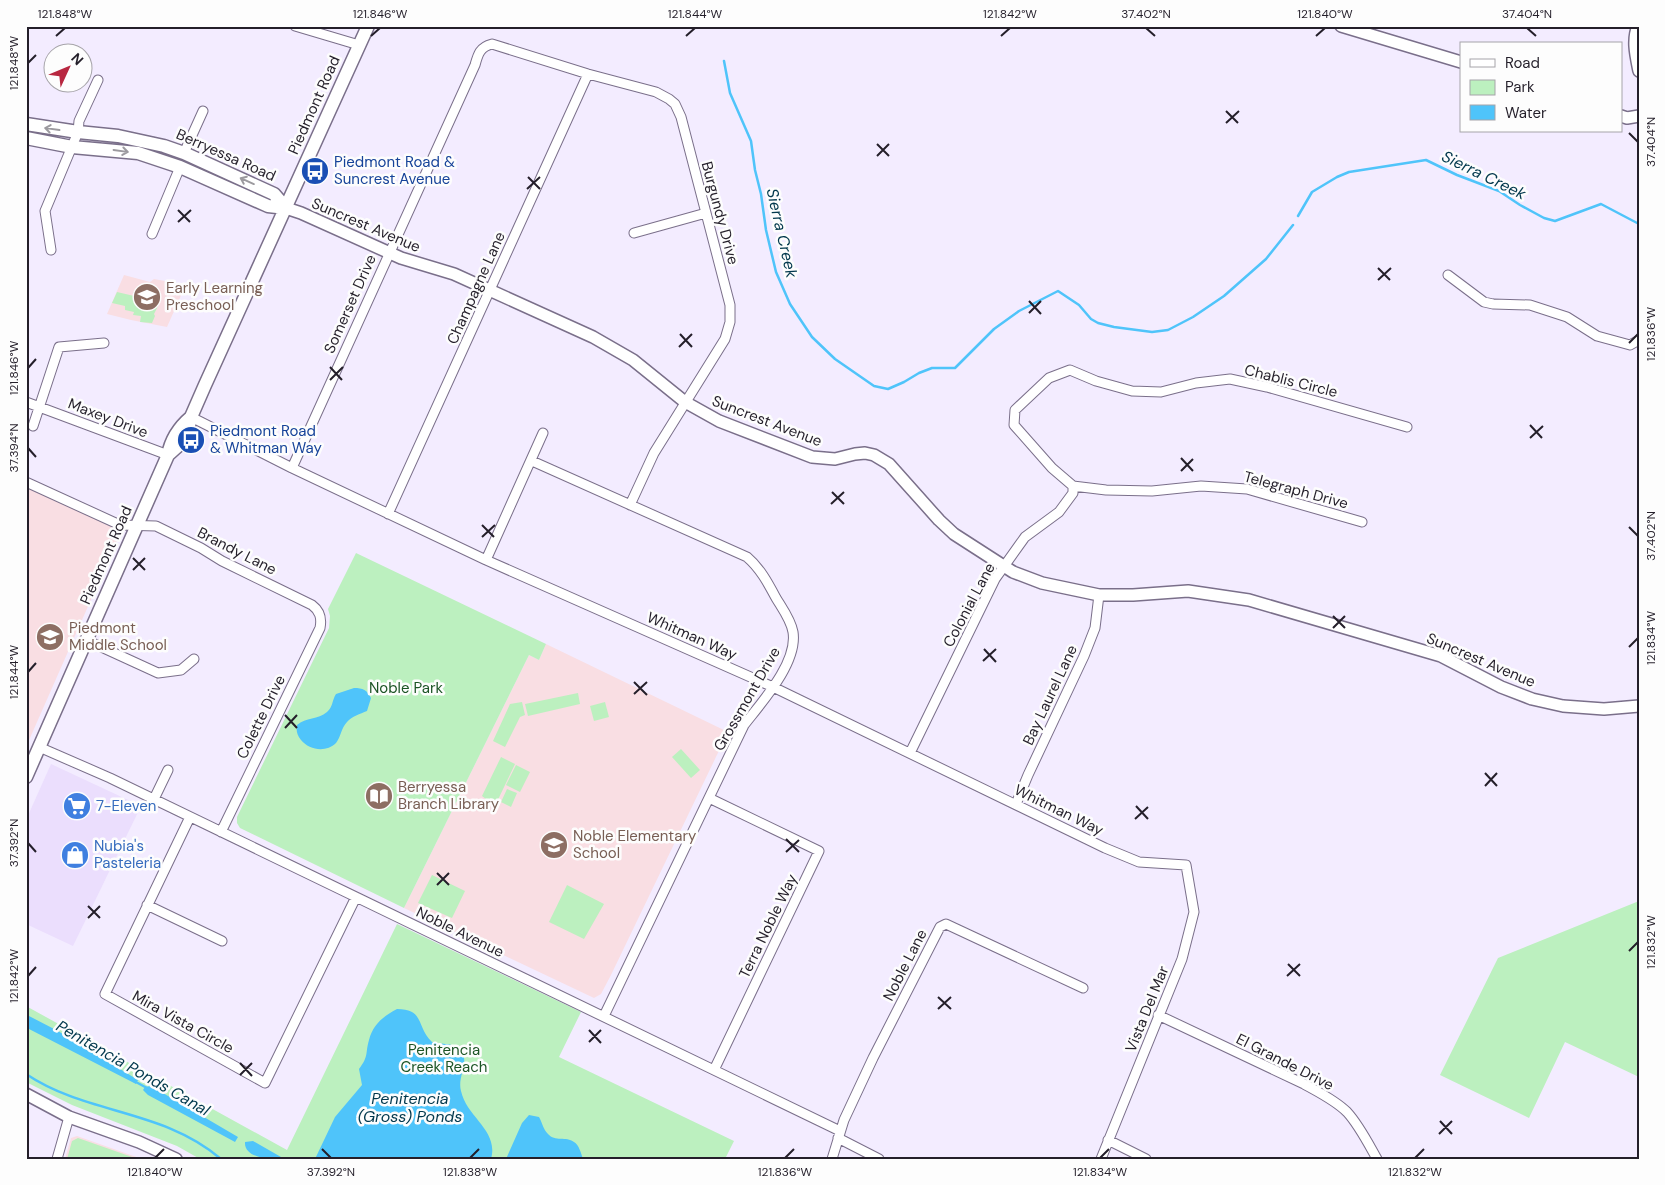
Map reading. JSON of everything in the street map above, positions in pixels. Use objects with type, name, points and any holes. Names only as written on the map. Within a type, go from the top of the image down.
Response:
[{"type":"main road","name":"Piedmont Road","points":[[26,777],[168,455],[170,442],[180,426],[191,417],[368,26]]},
{"type":"main road","name":"Berryessa Road","points":[[26,124],[142,140],[184,153],[274,194],[286,208]]},
{"type":"main road","name":"Berryessa Road","points":[[26,138],[72,147],[138,153],[180,166],[268,206],[286,208]]},
{"type":"street","points":[[295,26],[359,45]]},
{"type":"street","points":[[1341,26],[1460,62]]},
{"type":"street","points":[[1638,26],[1635,33],[1635,51],[1639,71]]},
{"type":"street","name":"Burgundy Drive","points":[[486,46],[492,44],[499,45],[588,74],[656,92],[674,104],[681,117],[730,305],[730,322],[725,339],[654,454],[630,504]]},
{"type":"street","name":"Somerset Drive","points":[[292,468],[477,55],[486,46]]},
{"type":"street","name":"Champagne Lane","points":[[388,514],[588,74]]},
{"type":"street","points":[[52,250],[45,211],[78,132],[79,121],[98,80]]},
{"type":"street","points":[[184,153],[203,111]]},
{"type":"street","points":[[1622,116],[1627,118],[1639,116]]},
{"type":"street","points":[[152,234],[180,166]]},
{"type":"street","name":"Suncrest Avenue","points":[[286,208],[401,258],[454,274],[594,337],[633,360],[685,402],[718,421],[812,457],[835,459],[865,453],[882,459],[889,464],[954,534],[1004,567],[1042,583],[1099,595],[1188,592],[1249,600],[1441,656],[1500,687],[1532,699],[1564,706],[1596,708],[1639,706]]},
{"type":"street","points":[[634,232],[706,213]]},
{"type":"street","points":[[1448,275],[1484,302],[1530,305],[1566,317],[1597,336],[1630,345],[1639,340]]},
{"type":"street","points":[[33,426],[59,347],[104,344]]},
{"type":"street","name":"Chablis Circle","points":[[1073,486],[1052,468],[1014,425],[1015,410],[1049,378],[1070,370],[1132,391],[1161,392],[1196,383],[1230,379],[1267,387],[1407,427]]},
{"type":"street","name":"Maxey Drive","points":[[26,402],[168,455]]},
{"type":"street","name":"Whitman Way","points":[[191,417],[292,468],[486,560],[773,687],[1105,848],[1139,862],[1186,865]]},
{"type":"street","points":[[486,560],[543,433]]},
{"type":"street","name":"Grossmont Drive","points":[[532,460],[748,557],[758,567],[786,615],[793,632],[792,650],[773,687],[744,726],[604,1016]]},
{"type":"street","name":"Brandy Lane","points":[[26,482],[120,525],[156,526],[312,605],[319,613]]},
{"type":"street","name":"Colonial Lane","points":[[910,753],[995,579],[1025,537],[1059,512],[1073,493],[1073,486]]},
{"type":"street","name":"Telegraph Drive","points":[[1073,486],[1106,490],[1152,491],[1201,486],[1247,489],[1362,522]]},
{"type":"street","name":"Bay Laurel Lane","points":[[1016,804],[1084,656],[1094,628],[1099,595]]},
{"type":"street","name":"Colette Drive","points":[[221,832],[320,628],[321,618],[319,613]]},
{"type":"street","points":[[86,640],[158,673],[181,670],[194,660]]},
{"type":"street","name":"Noble Avenue","points":[[39,747],[154,799],[604,1016],[714,1070],[839,1135],[879,1159]]},
{"type":"street","points":[[154,799],[168,770]]},
{"type":"street","name":"Terra Noble Way","points":[[709,798],[819,851],[714,1070]]},
{"type":"street","name":"Mira Vista Circle","points":[[190,817],[105,994],[265,1083],[356,897]]},
{"type":"street","name":"Vista Del Mar","points":[[1101,1159],[1182,959],[1194,912],[1186,865]]},
{"type":"street","points":[[147,905],[222,941]]},
{"type":"street","name":"Noble Lane","points":[[839,1135],[873,1058],[940,927],[946,924],[1083,988]]},
{"type":"street","name":"El Grande Drive","points":[[1158,1015],[1304,1084],[1324,1096],[1346,1111],[1356,1123],[1377,1159]]},
{"type":"street","points":[[26,1094],[70,1117],[139,1142],[176,1159]]},
{"type":"street","points":[[58,1159],[70,1117]]},
{"type":"street","points":[[832,1159],[839,1135]]},
{"type":"street","points":[[1108,1140],[1146,1159]]},
{"type":"shaded area","name":"Early Learning Preschool","points":[[124,275],[150,282],[154,279],[181,284],[183,291],[167,327],[107,314]]},
{"type":"shaded area","name":"Piedmont Middle School","points":[[26,486],[123,527],[26,747]]},
{"type":"shaded area","name":"Noble Elementary School","points":[[546,644],[728,732],[611,975],[601,994],[594,998],[404,908],[529,655],[539,660]]},
{"type":"shaded area","points":[[51,764],[141,806],[73,946],[26,924],[26,820]]},
{"type":"shaded area","points":[[77,1136],[142,1159],[65,1159],[71,1138]]},
{"type":"green space","points":[[117,292],[160,302],[152,323],[140,322],[141,316],[133,315],[134,312],[125,310],[125,306],[112,303]]},
{"type":"green space","name":"Noble Park","points":[[356,553],[546,644],[539,660],[529,655],[404,908],[240,828],[237,823],[237,817],[329,628],[330,616],[328,609]]},
{"type":"green space","points":[[578,693],[580,704],[528,716],[525,704]]},
{"type":"green space","points":[[522,702],[525,715],[520,717],[505,747],[493,741],[510,704]]},
{"type":"green space","points":[[605,702],[609,717],[594,721],[590,706]]},
{"type":"green space","points":[[681,749],[700,770],[691,778],[672,757]]},
{"type":"green space","points":[[501,757],[515,764],[495,806],[482,796]]},
{"type":"green space","points":[[516,765],[530,772],[520,792],[506,785]]},
{"type":"green space","points":[[507,789],[517,793],[511,807],[501,802]]},
{"type":"green space","points":[[432,875],[465,891],[452,918],[418,903]]},
{"type":"green space","points":[[567,885],[604,904],[584,939],[549,922]]},
{"type":"green space","points":[[1639,901],[1639,1077],[1565,1042],[1529,1118],[1440,1075],[1498,958]]},
{"type":"green space","name":"Penitencia Creek Reach","points":[[397,924],[581,1012],[559,1057],[734,1141],[725,1159],[200,1159],[177,1146],[72,1105],[26,1082],[26,1006],[287,1150]]},
{"type":"green space","points":[[78,1138],[135,1158],[67,1159],[72,1141]]},
{"type":"water","points":[[354,688],[366,691],[371,698],[367,711],[356,715],[345,724],[338,741],[332,746],[318,749],[304,743],[298,735],[297,725],[323,715],[330,708],[336,694]]},
{"type":"water","name":"Penitencia (Gross) Ponds","points":[[397,1009],[406,1010],[416,1015],[432,1042],[452,1045],[461,1051],[464,1065],[460,1086],[461,1091],[469,1109],[491,1140],[491,1159],[315,1159],[335,1117],[362,1085],[359,1069],[366,1058],[373,1029],[383,1018]]},
{"type":"water","points":[[29,1016],[58,1031],[138,1080],[136,1084],[29,1029],[26,1025],[26,1017]]},
{"type":"water","points":[[151,1086],[238,1137],[235,1142],[148,1095],[143,1090],[145,1087]]},
{"type":"water","points":[[529,1115],[539,1117],[545,1130],[551,1136],[568,1139],[576,1143],[583,1159],[506,1159],[522,1123]]},
{"type":"water","points":[[253,1141],[281,1157],[280,1159],[264,1158],[248,1151],[245,1142]]},
{"type":"waterway","name":"Sierra Creek","points":[[724,61],[730,93],[751,141],[766,230],[776,272],[790,304],[812,337],[835,359],[874,386],[888,389],[932,368],[955,368],[994,329],[1019,311],[1058,291],[1079,305],[1091,319],[1098,323],[1152,332],[1168,330],[1193,317],[1224,296],[1266,259],[1293,225]]},
{"type":"waterway","name":"Sierra Creek","points":[[1298,216],[1312,192],[1337,177],[1349,172],[1426,160],[1457,175],[1499,191],[1544,218],[1555,221],[1601,204],[1639,224]]},
{"type":"waterway","points":[[26,1074],[74,1098],[175,1130],[221,1159]]},
{"type":"waterway","name":"Penitencia Ponds Canal","points":[[134,1081],[147,1088]]},
{"type":"place","name":"Piedmont Road & Suncrest Avenue","points":[[315,171]]},
{"type":"place","name":"Early Learning Preschool","points":[[147,297]]},
{"type":"place","name":"Piedmont Road & Whitman Way","points":[[191,440]]},
{"type":"place","name":"Piedmont Middle School","points":[[50,637]]},
{"type":"place","name":"Berryessa Branch Library","points":[[379,796]]},
{"type":"place","name":"7-Eleven","points":[[77,806]]},
{"type":"place","name":"Noble Elementary School","points":[[554,845]]},
{"type":"place","name":"Nubia's Pasteleria","points":[[75,855]]}]
